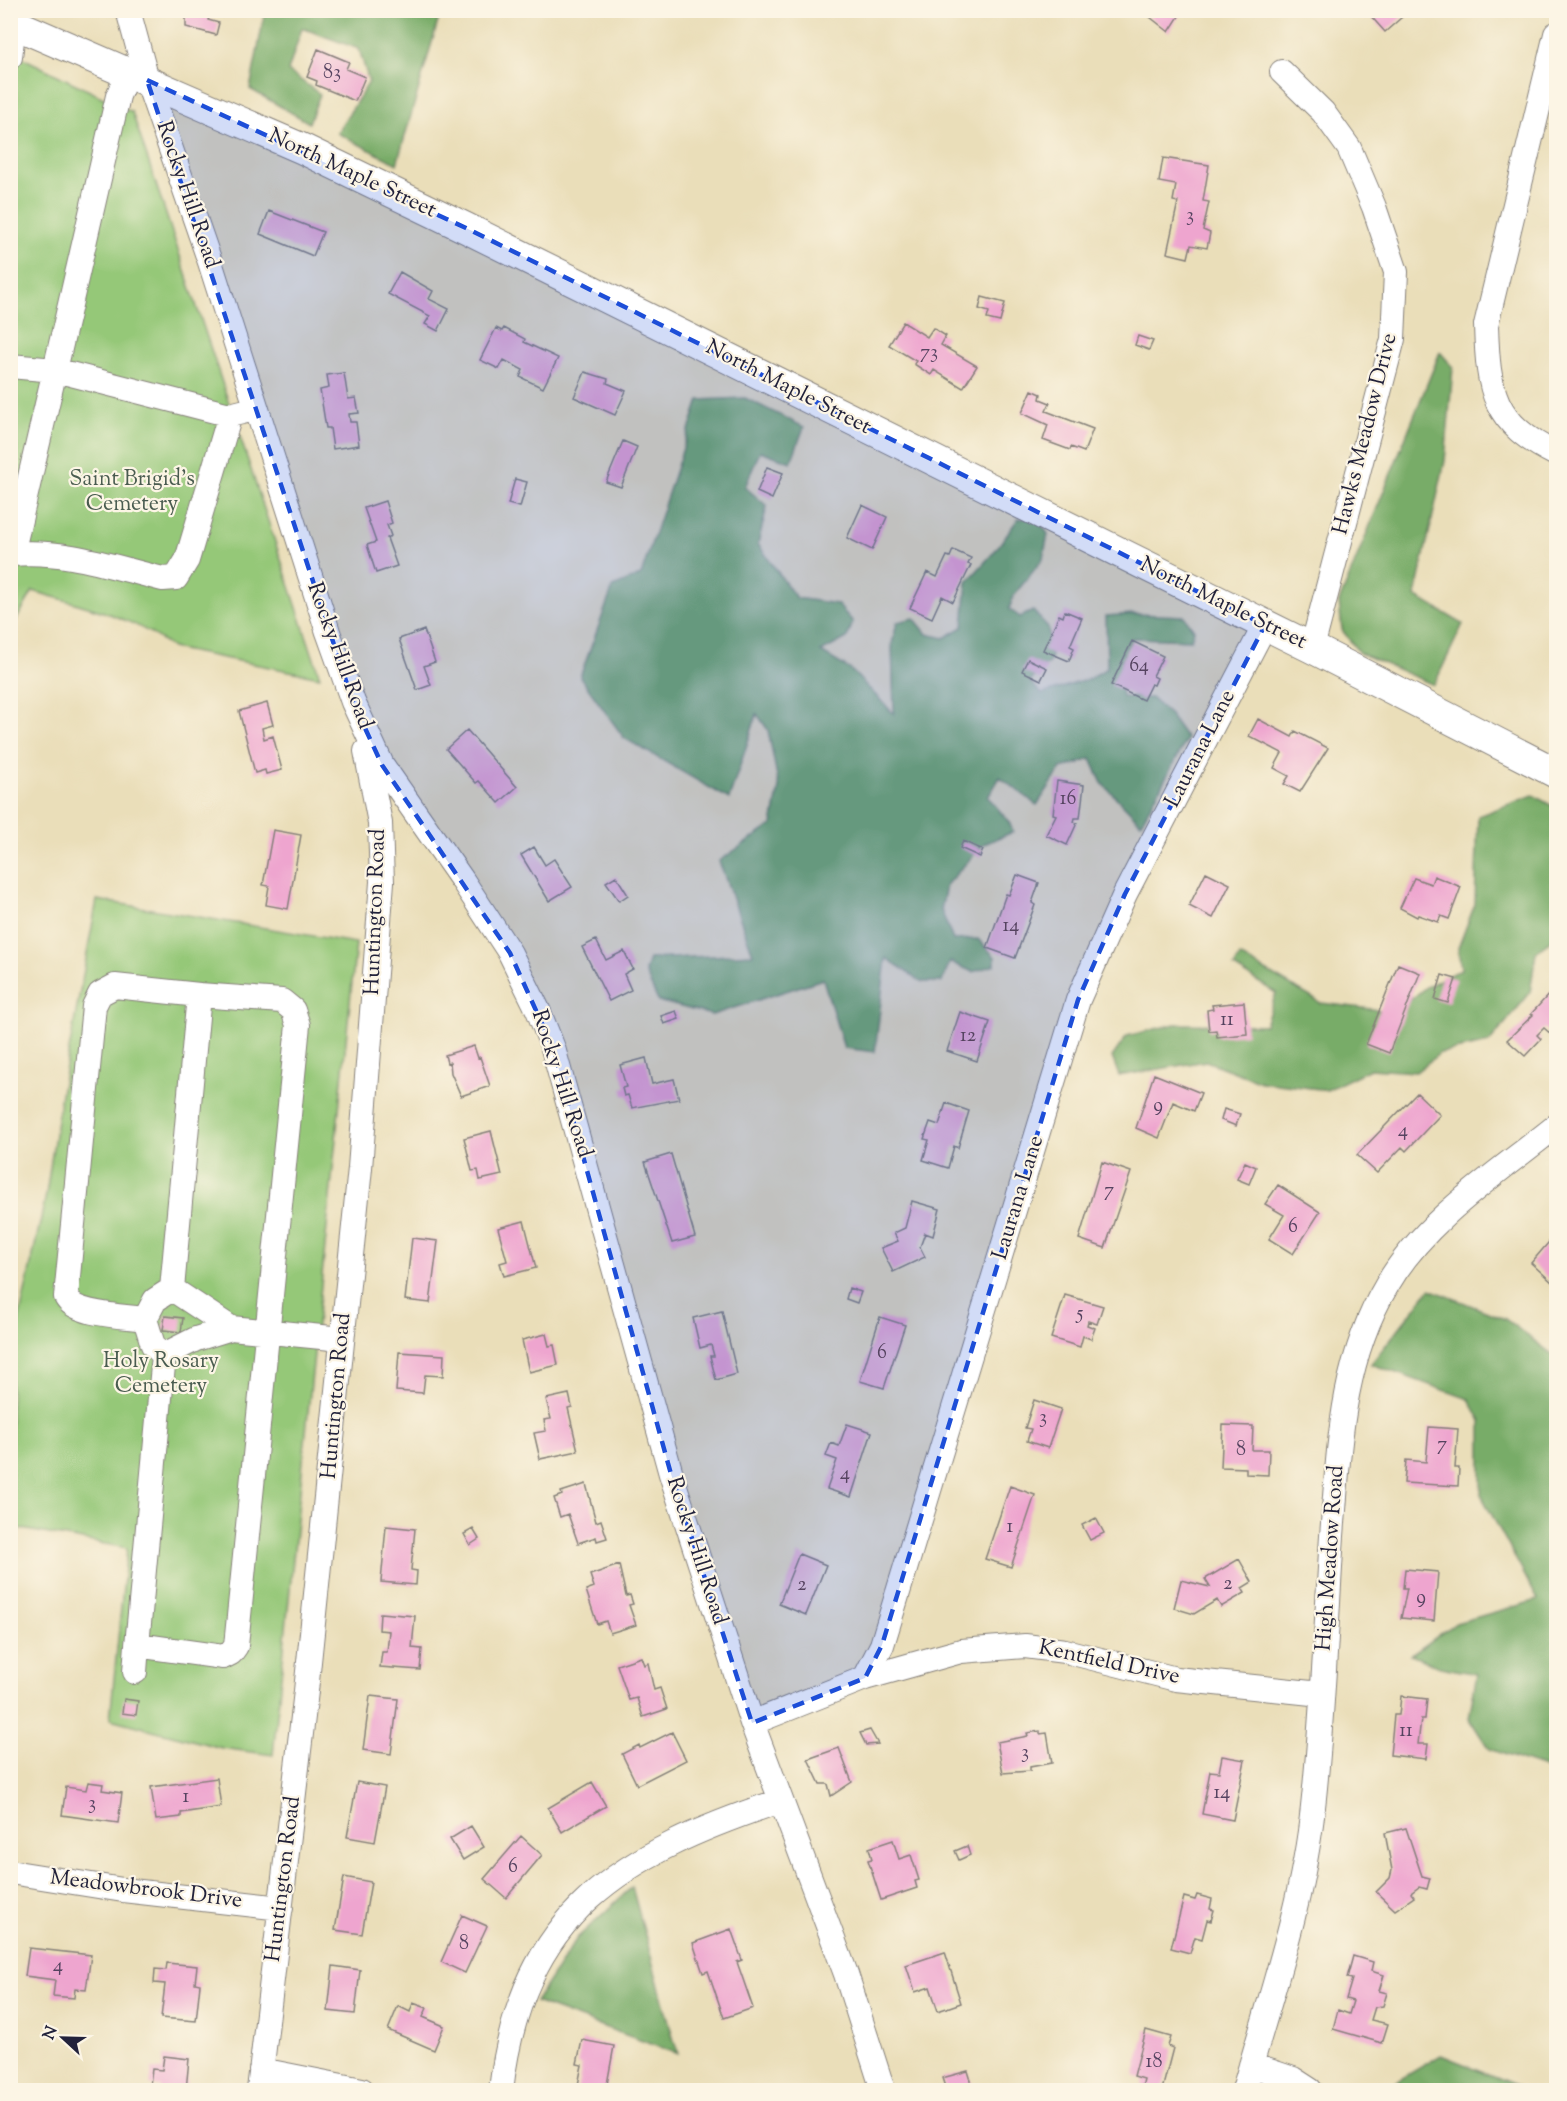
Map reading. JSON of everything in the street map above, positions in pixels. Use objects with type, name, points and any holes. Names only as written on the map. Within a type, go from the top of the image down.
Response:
[{"type":"main road","name":"North Maple Street","points":[[12,23],[303,149],[466,228],[1557,772]]},
{"type":"street","name":"Rocky Hill Road","points":[[128,10],[138,76],[210,262],[353,702],[382,765],[463,881],[510,954],[546,1029],[566,1088],[671,1474],[752,1723],[846,1974],[883,2091]]},
{"type":"street","points":[[10,57],[12,23]]},
{"type":"street","points":[[1555,48],[1486,326],[1487,374],[1507,420],[1533,442],[1557,454]]},
{"type":"street","name":"Hawks Meadow Drive","points":[[1282,72],[1323,112],[1348,148],[1374,207],[1396,272],[1393,339],[1312,648]]},
{"type":"street","points":[[138,76],[118,96],[11,557],[34,552],[64,555],[163,579],[176,578],[187,560],[230,416]]},
{"type":"street","points":[[10,366],[55,370],[230,416],[256,408]]},
{"type":"street","name":"Laurana Lane","points":[[865,1678],[882,1645],[1078,1000],[1125,894],[1265,625]]},
{"type":"street","name":"Huntington Road","points":[[260,2080],[332,1454],[361,1156],[382,882],[378,810],[353,702]]},
{"type":"street","points":[[137,1645],[223,1657],[234,1650],[269,1332],[297,1016],[289,1005],[282,1001],[115,986],[100,994],[94,1006],[66,1297],[69,1303],[79,1309],[145,1319]]},
{"type":"street","points":[[172,1289],[200,995]]},
{"type":"street","name":"High Meadow Road","points":[[1244,2091],[1302,1879],[1313,1808],[1340,1433],[1354,1360],[1374,1308],[1401,1262],[1428,1232],[1557,1126]]},
{"type":"street","points":[[164,1355],[153,1344],[145,1319],[155,1300],[172,1289]]},
{"type":"street","points":[[172,1289],[231,1328]]},
{"type":"street","points":[[164,1355],[196,1339],[231,1328],[342,1339]]},
{"type":"street","points":[[135,1672],[164,1355]]},
{"type":"street","name":"Kentfield Drive","points":[[865,1678],[961,1651],[1025,1646],[1065,1651],[1176,1678],[1321,1694]]},
{"type":"street","points":[[752,1723],[865,1678]]},
{"type":"street","points":[[501,2091],[509,2038],[520,1999],[549,1943],[569,1917],[606,1882],[642,1858],[694,1832],[780,1800]]},
{"type":"street","name":"Meadowbrook Drive","points":[[10,1872],[123,1890],[281,1908]]},
{"type":"street","points":[[1251,2066],[1293,2079],[1310,2091]]},
{"type":"street","points":[[260,2080],[362,2091]]},
{"type":"highlighted area","points":[[147,80],[466,228],[1265,625],[1125,894],[1078,1000],[882,1645],[865,1678],[752,1723],[671,1474],[553,1048],[510,953],[382,765],[353,702]]},
{"type":"green space","points":[[265,11],[441,11],[397,164],[337,133],[369,82],[359,49],[302,28],[288,71],[320,94],[309,123],[250,89]]},
{"type":"green space","name":"Saint Brigid's Cemetery","points":[[11,52],[132,112],[320,677],[172,648],[157,637],[124,620],[33,591],[11,629]]},
{"type":"green space","points":[[1440,352],[1453,367],[1445,461],[1415,596],[1463,624],[1434,685],[1359,653],[1342,630],[1339,602]]},
{"type":"green space","points":[[745,398],[804,427],[791,462],[760,451],[745,487],[767,506],[758,544],[796,598],[837,604],[853,622],[847,638],[821,652],[851,670],[894,714],[892,644],[897,622],[914,618],[927,634],[944,638],[963,627],[967,582],[994,552],[1018,519],[1036,517],[1048,534],[1043,559],[1014,595],[1009,609],[1020,617],[1033,611],[1048,627],[1051,660],[1030,682],[1042,694],[1089,679],[1107,668],[1106,616],[1135,614],[1184,616],[1194,630],[1191,640],[1133,638],[1122,658],[1120,673],[1122,697],[1151,698],[1170,715],[1187,739],[1141,823],[1102,783],[1091,759],[1061,769],[1037,805],[1000,777],[988,797],[1009,822],[1013,832],[984,844],[946,885],[941,910],[953,940],[978,939],[995,957],[995,965],[973,972],[950,962],[942,982],[922,982],[886,958],[875,1052],[844,1048],[823,979],[712,1015],[658,1001],[645,972],[649,959],[753,954],[719,861],[772,825],[779,787],[768,730],[757,714],[729,799],[624,738],[580,677],[613,587],[641,575],[699,400]]},
{"type":"green space","points":[[1533,795],[1556,808],[1556,937],[1536,952],[1530,993],[1489,1043],[1440,1053],[1416,1072],[1370,1069],[1327,1090],[1261,1082],[1206,1061],[1119,1076],[1112,1057],[1127,1036],[1175,1024],[1265,1025],[1276,993],[1234,967],[1240,956],[1321,1003],[1396,1012],[1426,987],[1461,969],[1458,948],[1475,904],[1478,816]]},
{"type":"green space","name":"Holy Rosary Cemetery","points":[[97,900],[356,943],[273,1755],[222,1748],[110,1719],[127,1548],[11,1527],[11,1357],[46,1195],[61,1093]]},
{"type":"green space","points":[[1430,1289],[1505,1319],[1556,1357],[1556,1772],[1489,1749],[1469,1718],[1477,1674],[1440,1667],[1411,1655],[1456,1623],[1538,1600],[1481,1495],[1481,1421],[1469,1399],[1371,1364]]},
{"type":"green space","points":[[632,1887],[678,2054],[535,2002],[577,1938]]},
{"type":"green space","points":[[1441,2055],[1529,2090],[1382,2090]]},
{"type":"building","points":[[211,10],[208,20],[219,23],[216,35],[186,27],[186,11]]},
{"type":"building","points":[[1141,10],[1183,10],[1169,32]]},
{"type":"building","points":[[1374,10],[1410,10],[1385,32],[1369,14]]},
{"type":"building","points":[[318,49],[349,62],[346,69],[365,77],[355,101],[316,85],[317,81],[307,77]]},
{"type":"building","points":[[1163,158],[1209,165],[1203,201],[1209,202],[1203,230],[1210,233],[1207,248],[1191,245],[1188,258],[1167,253],[1178,202],[1173,201],[1176,185],[1159,182]]},
{"type":"building","points":[[269,211],[323,232],[313,256],[260,234]]},
{"type":"building","points":[[400,272],[433,291],[429,299],[449,309],[438,331],[425,324],[430,316],[388,294]]},
{"type":"building","points":[[982,297],[1005,303],[1000,322],[987,319],[989,312],[979,309]]},
{"type":"building","points":[[903,322],[927,337],[933,328],[946,336],[941,345],[977,366],[963,388],[934,370],[931,375],[914,364],[916,361],[889,345]]},
{"type":"building","points":[[496,328],[502,331],[504,328],[525,339],[524,342],[558,358],[543,388],[520,377],[523,370],[504,360],[499,369],[480,360]]},
{"type":"building","points":[[1138,336],[1153,341],[1149,350],[1135,345]]},
{"type":"building","points":[[585,372],[608,379],[607,383],[626,391],[615,415],[574,397]]},
{"type":"building","points":[[344,373],[348,399],[356,398],[359,413],[349,414],[350,422],[356,422],[359,445],[333,449],[330,428],[326,428],[320,390],[329,388],[327,375]]},
{"type":"building","points":[[1032,390],[1041,394],[1040,399],[1050,403],[1046,411],[1093,429],[1084,452],[1071,447],[1070,450],[1043,440],[1048,425],[1022,413]]},
{"type":"building","points":[[623,441],[637,447],[621,487],[606,482]]},
{"type":"building","points":[[767,467],[783,473],[772,499],[757,492]]},
{"type":"building","points":[[515,479],[527,482],[520,507],[508,504]]},
{"type":"building","points":[[385,501],[392,523],[387,525],[391,536],[387,538],[397,566],[376,573],[367,545],[376,542],[364,508]]},
{"type":"building","points":[[862,505],[887,517],[872,550],[847,538]]},
{"type":"building","points":[[953,550],[971,558],[968,564],[971,565],[953,602],[942,596],[932,618],[910,608],[927,572],[937,577],[947,556],[950,557]]},
{"type":"building","points":[[1065,611],[1082,618],[1070,646],[1074,648],[1069,661],[1043,650],[1059,615],[1063,617]]},
{"type":"building","points":[[424,630],[435,662],[424,666],[431,685],[417,690],[399,639]]},
{"type":"building","points":[[1132,641],[1163,656],[1153,676],[1157,678],[1154,685],[1151,684],[1143,700],[1111,685]]},
{"type":"building","points":[[1028,659],[1047,668],[1041,680],[1022,671]]},
{"type":"building","points":[[267,703],[273,725],[262,728],[264,739],[273,736],[282,770],[266,774],[265,770],[255,773],[239,711]]},
{"type":"building","points":[[1258,719],[1292,737],[1295,731],[1328,748],[1300,792],[1284,784],[1289,776],[1274,768],[1282,753],[1249,736]]},
{"type":"building","points":[[467,730],[517,787],[499,803],[479,781],[476,783],[446,749]]},
{"type":"building","points":[[1057,781],[1084,785],[1080,818],[1075,818],[1074,822],[1077,823],[1067,845],[1046,835],[1056,815],[1053,814]]},
{"type":"building","points":[[273,830],[301,835],[288,909],[266,905],[269,886],[263,885]]},
{"type":"building","points":[[963,841],[983,850],[980,857],[960,848]]},
{"type":"building","points":[[534,847],[545,865],[554,859],[572,887],[549,901],[521,855]]},
{"type":"building","points":[[1206,872],[1230,884],[1213,918],[1189,906]]},
{"type":"building","points":[[1017,875],[1039,883],[1032,903],[1035,905],[1015,958],[987,948],[1006,894],[1009,895]]},
{"type":"building","points":[[616,876],[628,895],[619,901],[606,882]]},
{"type":"building","points":[[1434,876],[1461,887],[1449,919],[1441,916],[1438,922],[1418,915],[1417,917],[1400,908],[1414,878],[1431,884]]},
{"type":"building","points":[[596,940],[606,960],[624,951],[633,969],[624,974],[631,990],[609,1001],[582,947]]},
{"type":"building","points":[[1398,964],[1420,973],[1389,1053],[1366,1044]]},
{"type":"building","points":[[1442,975],[1456,979],[1448,1003],[1435,999]]},
{"type":"building","points":[[1550,993],[1556,999],[1556,1031],[1552,1035],[1544,1028],[1537,1035],[1541,1039],[1525,1056],[1507,1040],[1533,1015],[1531,1014]]},
{"type":"building","points":[[1244,1002],[1247,1034],[1217,1037],[1216,1030],[1209,1031],[1207,1010],[1213,1009],[1212,1005]]},
{"type":"building","points":[[676,1011],[679,1019],[664,1024],[661,1016]]},
{"type":"building","points":[[960,1012],[990,1022],[977,1061],[947,1051]]},
{"type":"building","points":[[474,1046],[490,1086],[461,1096],[451,1073],[450,1062],[447,1063],[445,1055]]},
{"type":"building","points":[[646,1058],[652,1084],[674,1079],[679,1099],[632,1108],[628,1095],[624,1096],[622,1088],[626,1087],[620,1065]]},
{"type":"building","points":[[1154,1074],[1201,1093],[1194,1111],[1173,1102],[1159,1138],[1136,1128]]},
{"type":"building","points":[[1417,1093],[1440,1115],[1406,1151],[1402,1147],[1377,1173],[1357,1155]]},
{"type":"building","points":[[946,1103],[969,1111],[958,1148],[954,1146],[948,1168],[923,1160],[929,1140],[924,1139],[930,1122],[939,1125]]},
{"type":"building","points":[[1224,1109],[1240,1114],[1236,1126],[1221,1120]]},
{"type":"building","points":[[491,1131],[502,1175],[480,1180],[478,1170],[472,1171],[464,1138]]},
{"type":"building","points":[[671,1154],[695,1237],[672,1243],[645,1162]]},
{"type":"building","points":[[1102,1162],[1131,1172],[1105,1248],[1079,1239]]},
{"type":"building","points":[[1245,1162],[1256,1167],[1249,1184],[1237,1179]]},
{"type":"building","points":[[1278,1185],[1320,1212],[1293,1254],[1269,1239],[1284,1215],[1265,1204]]},
{"type":"building","points":[[912,1201],[940,1209],[933,1236],[925,1233],[920,1247],[925,1257],[893,1272],[881,1248],[898,1241],[894,1233],[905,1228]]},
{"type":"building","points":[[524,1221],[536,1268],[504,1276],[500,1263],[507,1261],[498,1228]]},
{"type":"building","points":[[1554,1236],[1556,1238],[1556,1276],[1552,1282],[1531,1263]]},
{"type":"building","points":[[412,1238],[438,1241],[430,1303],[405,1300]]},
{"type":"building","points":[[849,1288],[861,1292],[857,1303],[846,1299]]},
{"type":"building","points":[[1065,1295],[1103,1306],[1097,1324],[1088,1321],[1087,1325],[1095,1328],[1091,1339],[1083,1336],[1080,1347],[1051,1338]]},
{"type":"building","points":[[722,1311],[737,1374],[716,1380],[710,1356],[714,1356],[711,1345],[700,1348],[693,1318]]},
{"type":"building","points":[[165,1316],[183,1318],[181,1332],[163,1330]]},
{"type":"building","points":[[880,1317],[905,1325],[884,1388],[860,1381]]},
{"type":"building","points":[[546,1334],[549,1346],[554,1345],[558,1365],[529,1372],[522,1340]]},
{"type":"building","points":[[399,1352],[444,1355],[443,1376],[425,1375],[423,1393],[396,1391]]},
{"type":"building","points":[[569,1394],[572,1407],[568,1408],[578,1451],[540,1459],[534,1433],[546,1431],[544,1420],[551,1419],[546,1399]]},
{"type":"building","points":[[1034,1400],[1061,1409],[1048,1448],[1027,1441],[1031,1429],[1025,1428]]},
{"type":"building","points":[[847,1424],[872,1432],[851,1497],[827,1489],[837,1460],[826,1456],[831,1443],[839,1446]]},
{"type":"building","points":[[1223,1425],[1253,1426],[1252,1450],[1269,1450],[1268,1475],[1246,1474],[1246,1468],[1221,1467]]},
{"type":"building","points":[[1429,1427],[1458,1429],[1455,1468],[1459,1468],[1458,1486],[1404,1483],[1406,1460],[1426,1462]]},
{"type":"building","points":[[586,1484],[596,1522],[601,1520],[607,1538],[597,1541],[596,1537],[578,1543],[568,1514],[560,1517],[554,1498],[562,1495],[561,1492]]},
{"type":"building","points":[[1010,1486],[1035,1495],[1011,1567],[985,1559]]},
{"type":"building","points":[[1096,1518],[1104,1533],[1090,1540],[1082,1525]]},
{"type":"building","points":[[386,1526],[415,1529],[411,1570],[417,1571],[416,1585],[381,1582]]},
{"type":"building","points":[[473,1529],[479,1539],[470,1545],[464,1534]]},
{"type":"building","points":[[799,1554],[826,1565],[806,1615],[779,1604]]},
{"type":"building","points":[[1239,1559],[1252,1582],[1242,1588],[1245,1593],[1221,1607],[1217,1600],[1194,1614],[1174,1608],[1181,1580],[1210,1587],[1205,1579]]},
{"type":"building","points":[[619,1565],[626,1596],[630,1595],[633,1604],[629,1605],[636,1625],[610,1633],[606,1621],[597,1624],[586,1590],[594,1587],[590,1575]]},
{"type":"building","points":[[1405,1569],[1438,1572],[1434,1621],[1401,1618],[1407,1588],[1403,1588]]},
{"type":"building","points":[[380,1613],[415,1616],[412,1648],[422,1649],[420,1670],[380,1667],[382,1652],[387,1652],[389,1631],[379,1630]]},
{"type":"building","points":[[641,1657],[644,1665],[648,1663],[654,1690],[660,1688],[667,1709],[643,1717],[637,1698],[629,1700],[617,1665]]},
{"type":"building","points":[[370,1696],[398,1699],[391,1754],[363,1750]]},
{"type":"building","points":[[1401,1696],[1427,1699],[1425,1719],[1421,1719],[1418,1744],[1428,1744],[1426,1759],[1390,1755],[1394,1715],[1399,1715]]},
{"type":"building","points":[[124,1699],[138,1701],[136,1715],[122,1713]]},
{"type":"building","points":[[870,1730],[878,1744],[866,1745],[860,1733]]},
{"type":"building","points":[[1040,1731],[1040,1734],[1047,1733],[1052,1763],[1030,1767],[1030,1771],[1003,1773],[997,1742],[1028,1736],[1027,1733]]},
{"type":"building","points":[[672,1732],[686,1760],[637,1785],[622,1754]]},
{"type":"building","points":[[839,1748],[852,1782],[831,1796],[828,1784],[820,1784],[808,1759]]},
{"type":"building","points":[[1222,1756],[1245,1760],[1233,1820],[1202,1814],[1210,1771],[1219,1772]]},
{"type":"building","points":[[217,1778],[221,1807],[181,1813],[181,1817],[156,1820],[151,1787]]},
{"type":"building","points":[[88,1782],[103,1784],[102,1790],[122,1793],[118,1823],[62,1815],[66,1787],[86,1790]]},
{"type":"building","points":[[357,1782],[385,1787],[375,1842],[347,1837]]},
{"type":"building","points":[[592,1782],[606,1806],[562,1832],[548,1808]]},
{"type":"building","points":[[471,1826],[484,1847],[463,1860],[450,1839]]},
{"type":"building","points":[[1406,1828],[1422,1876],[1430,1878],[1427,1889],[1419,1887],[1411,1893],[1414,1897],[1395,1910],[1376,1892],[1390,1878],[1392,1870],[1385,1833]]},
{"type":"building","points":[[521,1836],[542,1855],[506,1898],[484,1879]]},
{"type":"building","points":[[893,1840],[899,1859],[911,1855],[919,1880],[915,1881],[917,1888],[881,1900],[868,1860],[872,1859],[869,1848]]},
{"type":"building","points":[[967,1846],[970,1855],[959,1860],[955,1851]]},
{"type":"building","points":[[344,1877],[371,1882],[362,1934],[335,1930]]},
{"type":"building","points":[[1197,1895],[1212,1899],[1210,1909],[1214,1910],[1211,1921],[1207,1920],[1202,1939],[1195,1937],[1190,1953],[1171,1948],[1184,1897],[1195,1900]]},
{"type":"building","points":[[462,1915],[487,1926],[465,1973],[441,1962]]},
{"type":"building","points":[[731,1929],[742,1960],[737,1962],[753,2008],[724,2018],[708,1971],[703,1973],[693,1943]]},
{"type":"building","points":[[29,1948],[91,1955],[86,1990],[75,1989],[74,1998],[53,1996],[55,1980],[25,1976]]},
{"type":"building","points":[[945,1952],[961,2003],[938,2011],[930,1987],[915,1992],[906,1965]]},
{"type":"building","points":[[1353,1956],[1373,1962],[1371,1971],[1384,1975],[1379,1991],[1387,1993],[1383,2006],[1375,2007],[1371,2020],[1388,2024],[1382,2043],[1333,2029],[1338,2010],[1349,2014],[1353,2001],[1346,1999],[1352,1979],[1347,1978]]},
{"type":"building","points":[[167,1963],[197,1966],[195,1983],[200,1984],[196,2021],[161,2018],[165,1984],[154,1983],[155,1969],[166,1970]]},
{"type":"building","points":[[333,1966],[360,1970],[355,2014],[328,2011]]},
{"type":"building","points":[[413,2003],[427,2008],[423,2017],[444,2026],[434,2050],[388,2030],[398,2006],[410,2012]]},
{"type":"building","points":[[1146,2030],[1171,2037],[1168,2046],[1173,2048],[1162,2090],[1142,2087],[1144,2079],[1134,2076]]},
{"type":"building","points":[[582,2040],[614,2046],[606,2090],[577,2090],[582,2065],[577,2064]]},
{"type":"building","points":[[164,2056],[189,2059],[186,2090],[160,2090],[161,2086],[150,2085],[152,2069],[162,2070]]},
{"type":"building","points":[[968,2071],[974,2090],[946,2090],[942,2078]]}]
